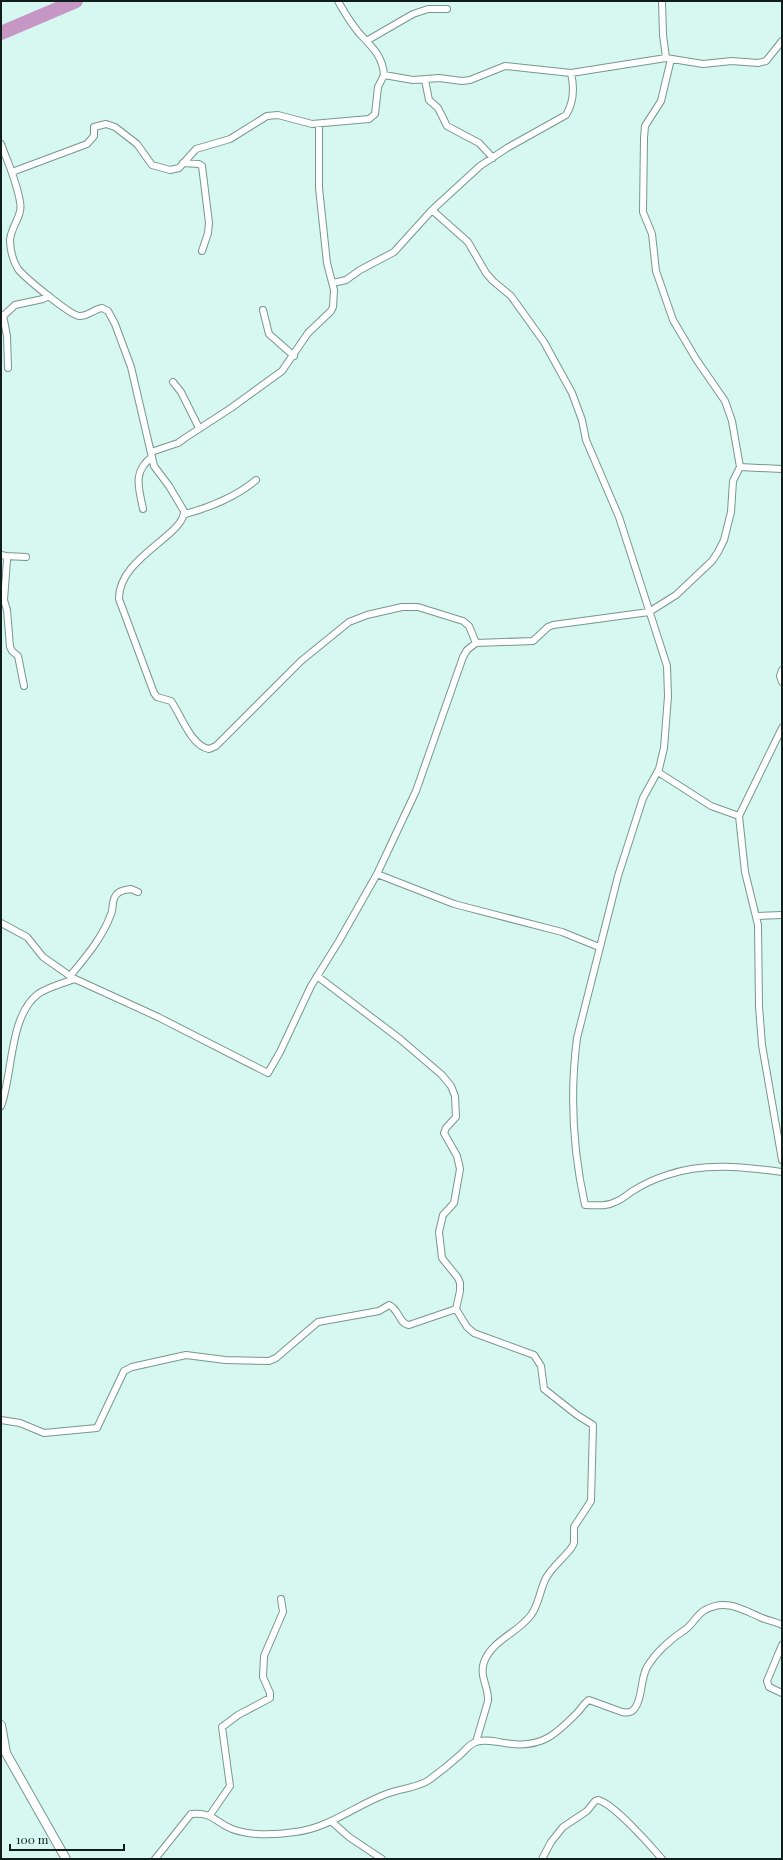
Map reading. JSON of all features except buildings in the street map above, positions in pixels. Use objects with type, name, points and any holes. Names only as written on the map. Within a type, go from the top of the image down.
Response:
[{"type":"street","points":[[12,172],[87,144],[94,136],[94,127],[106,124],[123,132],[137,144],[152,165],[170,170],[179,168],[196,149],[230,139],[266,116],[278,115],[303,122],[319,124],[362,120],[373,117],[378,102],[378,87],[384,75],[382,63],[368,40],[352,23],[338,1]]},
{"type":"street","points":[[1,923],[27,938],[43,957],[73,978],[164,1020],[268,1073],[317,976],[339,942],[377,874],[416,791],[463,657],[467,650],[476,643],[533,641],[548,627],[553,625],[649,612],[676,595],[712,561],[724,540],[731,512],[733,481],[740,467],[732,421],[725,401],[696,359],[673,320],[656,271],[652,234],[643,212],[644,138],[646,126],[661,101],[668,59],[662,34],[662,1]]},
{"type":"street","points":[[368,40],[413,14],[428,9],[447,9]]},
{"type":"street","points":[[384,75],[413,80],[439,78],[470,80],[505,66],[571,73],[668,59],[703,64],[732,61],[758,63],[766,61],[782,41]]},
{"type":"street","points":[[333,283],[346,280],[360,270],[394,252],[432,210],[480,166],[566,115],[570,109],[572,98],[573,82],[571,73]]},
{"type":"street","points":[[425,80],[429,100],[438,108],[447,126],[479,143],[493,158]]},
{"type":"street","points":[[142,509],[138,477],[145,462],[151,454],[178,443],[277,376],[294,356],[308,333],[331,311],[333,307],[333,283],[327,263],[319,188],[319,124]]},
{"type":"street","points":[[1,144],[12,172],[21,207],[12,230],[10,241],[14,259],[19,270],[49,296],[79,316],[102,308],[108,311],[115,324],[131,367],[154,466],[181,504],[184,514],[183,518],[161,542],[142,557],[127,574],[121,585],[119,599],[154,693],[157,697],[171,702],[188,730],[203,748],[209,749],[216,746],[307,656],[340,628],[355,619],[402,607],[418,607],[463,621],[469,626],[476,643]]},
{"type":"street","points":[[183,163],[199,164],[202,166],[208,223],[208,233],[202,252]]},
{"type":"street","points":[[432,210],[468,242],[493,282],[511,296],[551,355],[578,407],[584,436],[619,517],[664,656],[668,682],[664,748],[658,772],[643,798],[618,876],[577,1038],[575,1055],[574,1109],[576,1154],[579,1179],[585,1205],[596,1206],[615,1203],[646,1183],[657,1178],[668,1174],[709,1166],[732,1166],[782,1172]]},
{"type":"street","points":[[8,368],[7,336],[2,316],[15,305],[43,299],[49,296]]},
{"type":"street","points":[[263,310],[268,334],[294,356]]},
{"type":"street","points":[[173,382],[181,392],[199,428]]},
{"type":"street","points":[[740,467],[782,470]]},
{"type":"street","points":[[184,514],[230,497],[256,480]]},
{"type":"street","points":[[24,686],[18,656],[10,647],[7,610],[4,605],[4,556],[26,557]]},
{"type":"street","points":[[782,670],[780,676],[782,682]]},
{"type":"street","points":[[782,728],[739,816],[745,872],[759,934],[759,1006],[762,1045],[782,1160]]},
{"type":"street","points":[[658,772],[711,806],[739,816]]},
{"type":"street","points":[[377,874],[454,904],[562,932],[600,947]]},
{"type":"street","points":[[1,1106],[12,1058],[17,1025],[24,1012],[39,993],[73,978],[108,921],[113,910],[114,897],[117,894],[131,889],[138,892]]},
{"type":"street","points":[[756,916],[782,915]]},
{"type":"street","points":[[317,976],[400,1039],[442,1075],[451,1086],[455,1096],[456,1117],[446,1128],[444,1133],[457,1156],[460,1173],[454,1203],[443,1216],[440,1226],[439,1240],[442,1258],[460,1282],[460,1291],[456,1309],[474,1333],[534,1355],[541,1366],[544,1389],[577,1415],[590,1423],[593,1429],[591,1501],[574,1527],[574,1543],[572,1547],[546,1578],[532,1614],[499,1642],[486,1658],[482,1673],[489,1694],[476,1742]]},
{"type":"street","points":[[1,1420],[20,1423],[44,1433],[97,1428],[124,1371],[132,1367],[186,1355],[225,1360],[269,1361],[276,1358],[320,1321],[379,1311],[389,1305],[393,1306],[403,1323],[409,1325],[456,1309]]},
{"type":"street","points":[[210,1815],[230,1786],[222,1727],[238,1715],[270,1698],[270,1693],[263,1677],[264,1656],[282,1612],[281,1599]]},
{"type":"street","points":[[155,1859],[191,1814],[210,1815],[230,1828],[254,1833],[296,1832],[331,1821],[384,1795],[416,1786],[428,1780],[476,1742],[482,1740],[522,1745],[537,1743],[570,1720],[590,1699],[628,1713],[632,1711],[638,1703],[642,1679],[651,1662],[676,1636],[688,1627],[703,1610],[710,1607],[724,1605],[739,1607],[782,1625]]},
{"type":"street","points":[[782,1645],[767,1681],[769,1687],[782,1693]]},
{"type":"street","points":[[1,1725],[3,1750],[66,1859]]},
{"type":"street","points":[[542,1859],[551,1842],[563,1827],[587,1811],[595,1801],[598,1800],[609,1806],[649,1844],[662,1859]]},
{"type":"street","points":[[331,1821],[349,1836],[382,1859]]},
{"type":"waterway","points":[[1,33],[76,1]]}]
